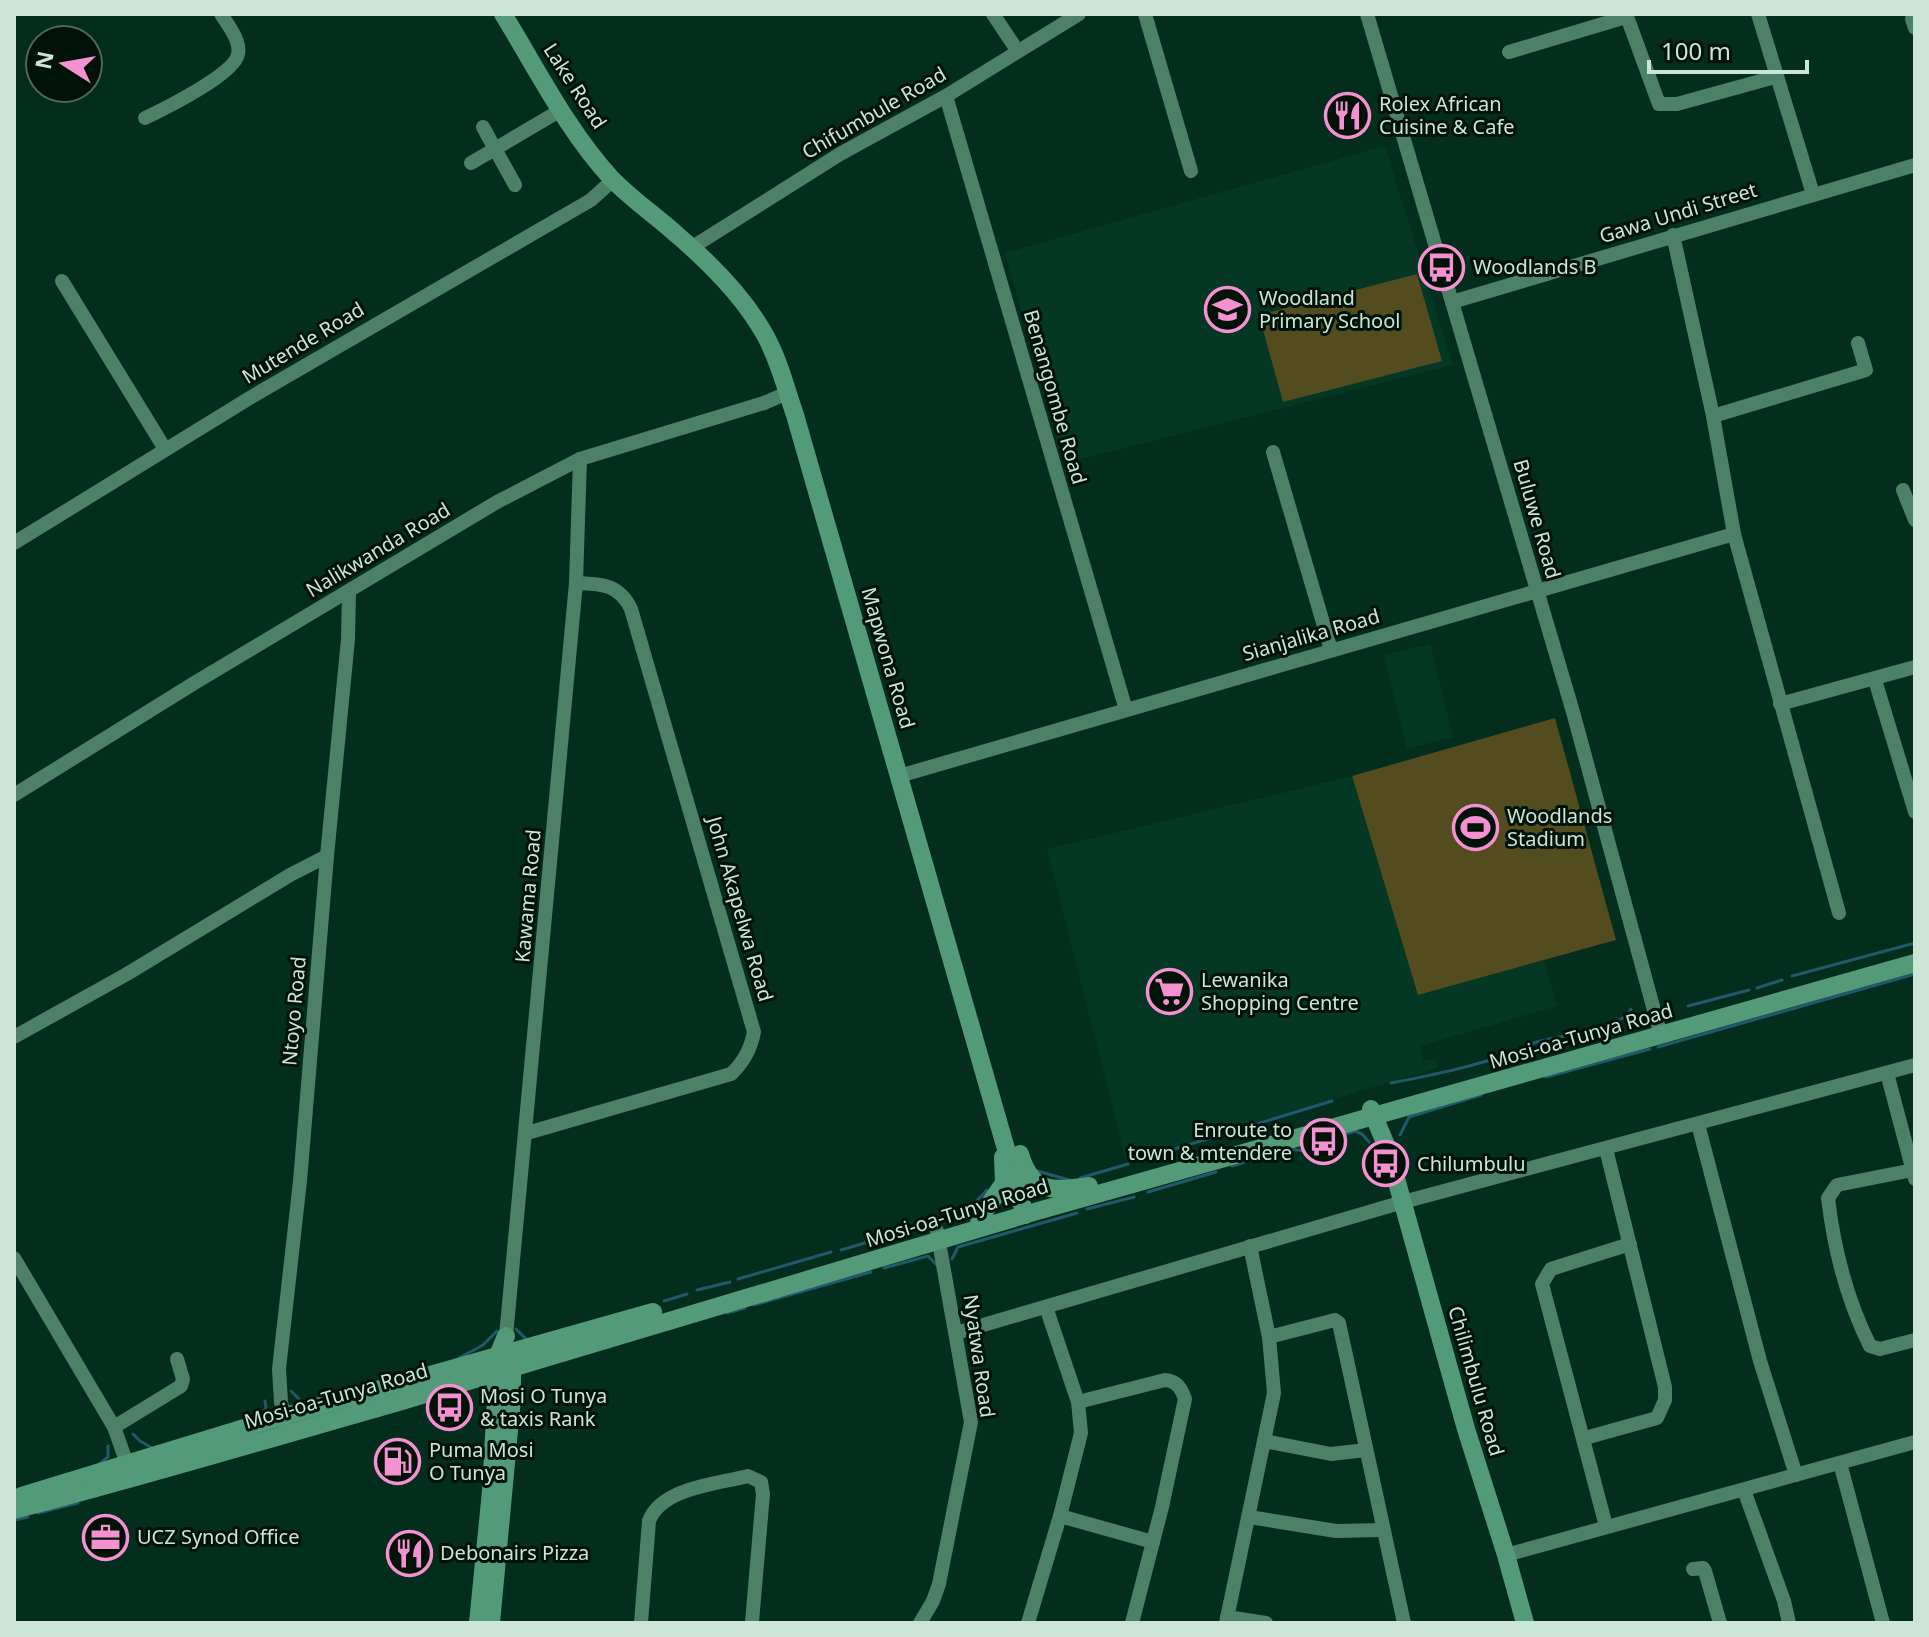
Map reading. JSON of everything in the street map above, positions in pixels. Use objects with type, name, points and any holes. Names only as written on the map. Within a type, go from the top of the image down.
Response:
[{"type":"main road","name":"Lake Road","points":[[503,14],[561,110],[613,180]]},
{"type":"main road","name":"Mapwona Road","points":[[613,180],[691,248],[755,319],[766,337],[787,393],[1024,1210]]},
{"type":"main road","name":"Mosi-oa-Tunya Road","points":[[1659,1031],[1915,952]]},
{"type":"main road","name":"Mosi-oa-Tunya Road","points":[[14,1510],[505,1357],[1659,1031],[1915,963]]},
{"type":"main road","points":[[977,1040],[1001,1095],[1030,1179],[1038,1185],[1053,1188],[1089,1186]]},
{"type":"main road","points":[[979,1219],[1004,1183],[1003,1153],[983,1068]]},
{"type":"main road","name":"Mosi-oa-Tunya Road","points":[[938,1236],[979,1219],[1024,1210],[1089,1186],[1379,1110]]},
{"type":"main road","name":"Chilimbulu Road","points":[[1379,1110],[1466,1429],[1525,1623]]},
{"type":"main road","points":[[478,1623],[496,1399],[505,1357]]},
{"type":"main road","points":[[491,1623],[505,1357]]},
{"type":"main road","name":"Mosi-oa-Tunya Road","points":[[14,1498],[130,1472]]},
{"type":"street","points":[[145,118],[179,102],[232,66],[238,57],[238,46],[221,14]]},
{"type":"street","points":[[993,14],[1017,50]]},
{"type":"street","name":"Chifumbule Road","points":[[691,248],[840,154],[946,96],[1079,14]]},
{"type":"street","points":[[1145,14],[1191,171]]},
{"type":"street","name":"Buluwe Road","points":[[1367,14],[1537,589],[1659,1031]]},
{"type":"street","points":[[1758,14],[1813,194]]},
{"type":"street","points":[[1509,52],[1626,15],[1656,101],[1660,104],[1686,102],[1775,77]]},
{"type":"street","name":"Benangombe Road","points":[[946,96],[1126,710]]},
{"type":"street","points":[[471,163],[561,110]]},
{"type":"street","points":[[483,127],[515,185]]},
{"type":"street","name":"Gawa Undi Street","points":[[1452,302],[1915,165]]},
{"type":"street","name":"Mutende Road","points":[[14,543],[420,297],[591,200],[613,180]]},
{"type":"street","points":[[1673,235],[1713,416],[1734,534],[1839,913]]},
{"type":"street","points":[[62,281],[165,449]]},
{"type":"street","points":[[1713,416],[1866,370],[1858,343]]},
{"type":"street","name":"Nalikwanda Road","points":[[14,795],[497,502],[580,459],[764,403],[787,393]]},
{"type":"street","points":[[1273,452],[1331,650]]},
{"type":"street","name":"Kawama Road","points":[[505,1357],[511,1264],[527,1133],[576,583],[580,459]]},
{"type":"street","points":[[1903,490],[1915,520]]},
{"type":"street","name":"Sianjalika Road","points":[[899,776],[1734,534]]},
{"type":"street","name":"John Akapelwa Road","points":[[527,1133],[731,1074],[751,1044],[754,1032],[631,609],[623,595],[611,586],[576,583]]},
{"type":"street","name":"Ntoyo Road","points":[[286,1424],[279,1369],[300,1181],[348,639],[349,592]]},
{"type":"street","points":[[1780,704],[1915,667]]},
{"type":"street","points":[[1875,680],[1915,812]]},
{"type":"street","points":[[14,1037],[327,856]]},
{"type":"street","points":[[956,1333],[1403,1202],[1915,1065]]},
{"type":"street","points":[[1887,1073],[1914,1174],[1837,1185],[1828,1198],[1839,1263],[1858,1323],[1870,1346],[1880,1349],[1915,1340]]},
{"type":"street","points":[[1698,1124],[1760,1361],[1796,1475]]},
{"type":"street","points":[[1585,1438],[1657,1418],[1665,1400],[1665,1387],[1606,1149]]},
{"type":"street","name":"Nyatwa Road","points":[[920,1623],[939,1584],[971,1422],[938,1236]]},
{"type":"street","points":[[1606,1526],[1542,1284],[1551,1269],[1630,1244]]},
{"type":"street","points":[[1250,1246],[1269,1337],[1274,1393],[1226,1620],[1266,1623]]},
{"type":"street","points":[[14,1258],[114,1427],[130,1472]]},
{"type":"street","points":[[1028,1623],[1081,1433],[1078,1402],[1046,1307]]},
{"type":"street","points":[[1269,1337],[1335,1320],[1339,1323],[1404,1623]]},
{"type":"street","points":[[114,1427],[181,1386],[183,1379],[177,1359]]},
{"type":"street","points":[[1078,1402],[1165,1380],[1173,1381],[1185,1399],[1132,1623]]},
{"type":"street","points":[[1264,1441],[1331,1454],[1366,1450]]},
{"type":"street","points":[[1506,1555],[1915,1442]]},
{"type":"street","points":[[1840,1463],[1883,1623]]},
{"type":"street","points":[[641,1623],[649,1521],[655,1509],[670,1497],[748,1476],[761,1482],[763,1494],[753,1623]]},
{"type":"street","points":[[1744,1490],[1789,1623]]},
{"type":"street","points":[[1060,1516],[1153,1542]]},
{"type":"street","points":[[1249,1517],[1336,1531],[1383,1530]]},
{"type":"street","points":[[1693,1569],[1703,1568],[1705,1571],[1720,1623]]},
{"type":"shaded area","name":"Woodland Primary School","points":[[1385,146],[1453,365],[1065,463],[1005,253]]},
{"type":"shaded area","points":[[1417,274],[1442,361],[1283,402],[1259,315]]},
{"type":"shaded area","points":[[1430,644],[1453,737],[1407,749],[1384,655]]},
{"type":"shaded area","name":"Woodlands Stadium","points":[[1555,718],[1616,940],[1418,995],[1352,776]]},
{"type":"shaded area","points":[[1352,776],[1418,995],[1544,960],[1557,1006],[1420,1046],[1424,1061],[1435,1059],[1438,1068],[1126,1161],[1047,849]]},
{"type":"waterway","points":[[1792,976],[1915,943]]},
{"type":"waterway","points":[[1658,1047],[1915,974]]},
{"type":"waterway","points":[[1757,988],[1782,980]]},
{"type":"waterway","points":[[1688,1006],[1749,990]]},
{"type":"waterway","points":[[1391,1083],[1471,1066],[1534,1043],[1601,1028],[1624,1017],[1631,1009]]},
{"type":"waterway","points":[[1546,1077],[1650,1049]]},
{"type":"waterway","points":[[1400,1135],[1409,1117],[1481,1095]]},
{"type":"waterway","points":[[1161,1153],[1332,1101]]},
{"type":"waterway","points":[[1232,1166],[1290,1149],[1305,1151],[1336,1143],[1355,1131],[1369,1142]]},
{"type":"waterway","points":[[1080,1178],[1128,1164]]},
{"type":"waterway","points":[[1034,1170],[1069,1180]]},
{"type":"waterway","points":[[1148,1192],[1216,1172]]},
{"type":"waterway","points":[[841,1250],[956,1216],[971,1207],[987,1190]]},
{"type":"waterway","points":[[1087,1209],[1134,1197]]},
{"type":"waterway","points":[[952,1259],[958,1247],[1077,1213]]},
{"type":"waterway","points":[[738,1279],[831,1252]]},
{"type":"waterway","points":[[884,1268],[928,1256],[938,1266]]},
{"type":"waterway","points":[[754,1305],[871,1272]]},
{"type":"waterway","points":[[697,1290],[730,1282]]},
{"type":"waterway","points":[[664,1301],[687,1294]]},
{"type":"waterway","points":[[727,1313],[745,1308]]},
{"type":"waterway","points":[[516,1329],[528,1341]]},
{"type":"waterway","points":[[459,1358],[483,1345],[497,1331]]},
{"type":"waterway","points":[[291,1391],[303,1403]]},
{"type":"waterway","points":[[262,1414],[266,1408],[265,1401]]},
{"type":"waterway","points":[[133,1434],[152,1448]]},
{"type":"waterway","points":[[98,1465],[108,1457],[108,1446]]},
{"type":"waterway","points":[[38,1513],[78,1503]]},
{"type":"waterway","points":[[14,1520],[28,1517]]},
{"type":"place","name":"Rolex African Cuisine & Cafe","points":[[1348,116]]},
{"type":"place","name":"Woodlands B","points":[[1442,267]]},
{"type":"place","name":"Woodland Primary School","points":[[1228,309]]},
{"type":"place","name":"Woodlands Stadium","points":[[1476,827]]},
{"type":"place","name":"Lewanika Shopping Centre","points":[[1170,991]]},
{"type":"place","name":"Enroute to town & mtendere","points":[[1323,1142]]},
{"type":"place","name":"Chilumbulu","points":[[1386,1164]]},
{"type":"place","name":"Mosi O Tunya & taxis Rank","points":[[449,1407]]},
{"type":"place","name":"Puma Mosi O Tunya","points":[[398,1462]]},
{"type":"place","name":"UCZ Synod Office","points":[[106,1537]]},
{"type":"place","name":"Debonairs Pizza","points":[[409,1553]]}]
